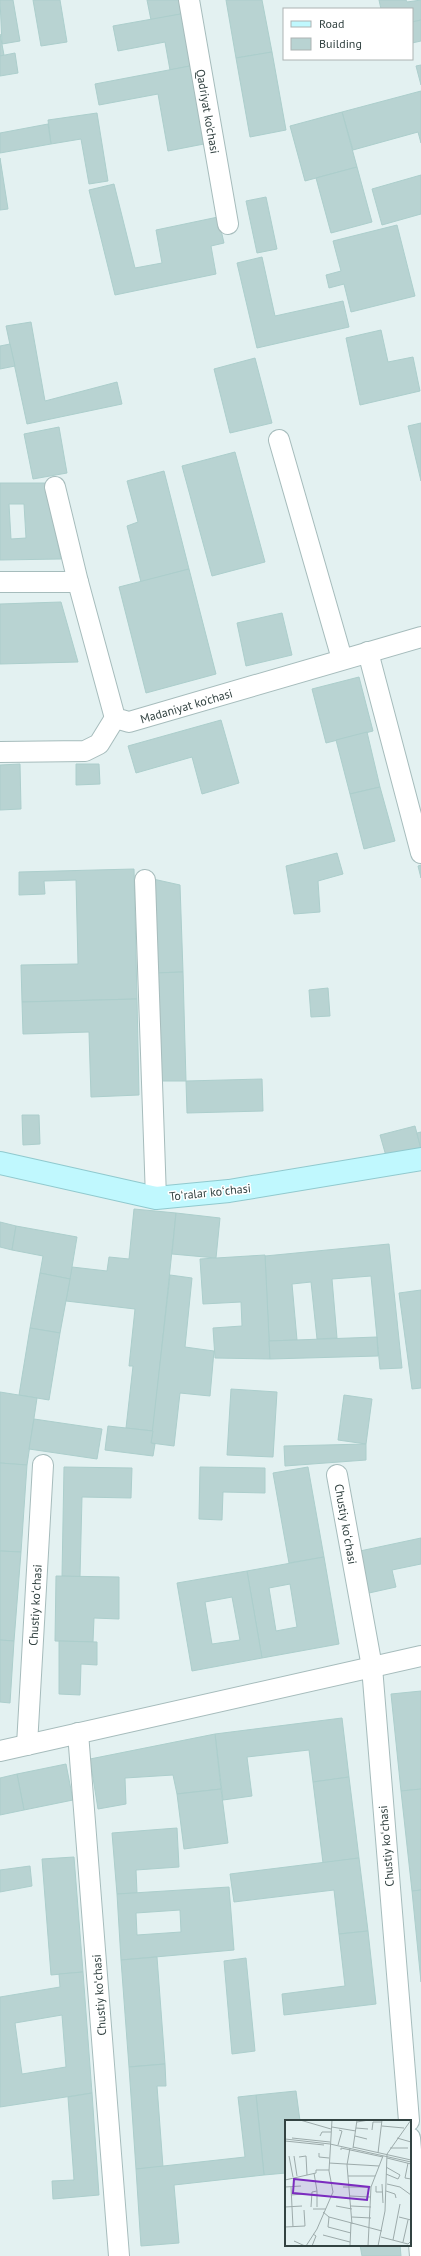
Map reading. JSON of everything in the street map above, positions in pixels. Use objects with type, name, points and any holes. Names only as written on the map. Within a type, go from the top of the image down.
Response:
[{"type":"street","name":"Qadriyat ko'chasi","points":[[189,0],[228,224]]},
{"type":"street","points":[[279,440],[342,660]]},
{"type":"street","points":[[0,752],[85,751],[99,744],[115,718],[78,582],[55,487]]},
{"type":"street","points":[[0,582],[78,582]]},
{"type":"street","name":"Madaniyat ko'chasi","points":[[115,718],[129,722],[421,637]]},
{"type":"street","points":[[368,652],[421,853]]},
{"type":"street","points":[[145,880],[156,1198]]},
{"type":"street","name":"Toʻralar koʻchasi","points":[[0,1163],[156,1198],[229,1191],[421,1159]]},
{"type":"street","name":"Chustiy koʻchasi","points":[[27,1745],[43,1465]]},
{"type":"street","name":"Chustiy koʻchasi","points":[[337,1475],[372,1667],[409,2120]]},
{"type":"street","points":[[0,1751],[421,1656]]},
{"type":"street","name":"Chustiy koʻchasi","points":[[78,1734],[119,2256]]},
{"type":"street","points":[[411,2150],[420,2256]]},
{"type":"building","points":[[0,0],[13,0],[20,41],[2,44]]},
{"type":"building","points":[[33,0],[60,0],[67,42],[41,46]]},
{"type":"building","points":[[147,0],[183,0],[186,13],[151,20]]},
{"type":"building","points":[[226,0],[262,0],[272,52],[236,58]]},
{"type":"building","points":[[379,0],[406,0],[407,2],[421,0],[421,20],[413,22],[413,8],[381,8]]},
{"type":"building","points":[[186,13],[195,65],[170,70],[165,42],[118,51],[113,26]]},
{"type":"building","points":[[421,20],[421,41],[413,43],[413,22]]},
{"type":"building","points":[[0,34],[4,55],[0,56]]},
{"type":"building","points":[[272,52],[286,130],[250,137],[236,58]]},
{"type":"building","points":[[15,53],[18,73],[0,76],[0,56]]},
{"type":"building","points":[[195,65],[209,143],[168,151],[158,94],[99,105],[95,84]]},
{"type":"building","points":[[421,65],[421,85],[416,66]]},
{"type":"building","points":[[421,91],[421,143],[418,132],[353,150],[342,112]]},
{"type":"building","points":[[342,112],[357,167],[305,181],[290,126]]},
{"type":"building","points":[[97,113],[108,181],[89,184],[81,139],[51,144],[48,120]]},
{"type":"building","points":[[48,124],[51,144],[0,153],[0,133]]},
{"type":"building","points":[[0,158],[8,209],[0,210]]},
{"type":"building","points":[[357,167],[372,222],[331,233],[316,178]]},
{"type":"building","points":[[421,175],[421,214],[382,225],[372,189]]},
{"type":"building","points":[[114,184],[135,268],[162,263],[156,230],[218,217],[224,243],[211,246],[216,274],[115,295],[89,190]]},
{"type":"building","points":[[266,197],[277,249],[257,253],[246,201]]},
{"type":"building","points":[[397,225],[415,296],[351,312],[344,284],[329,288],[326,275],[341,271],[333,241]]},
{"type":"building","points":[[262,257],[275,316],[343,301],[349,327],[257,348],[237,263]]},
{"type":"building","points":[[31,322],[45,401],[117,382],[122,404],[27,424],[6,326]]},
{"type":"building","points":[[381,330],[388,362],[413,357],[420,391],[360,405],[346,338]]},
{"type":"building","points":[[10,344],[15,366],[0,369],[0,346]]},
{"type":"building","points":[[255,358],[272,423],[230,433],[214,369]]},
{"type":"building","points":[[421,423],[421,481],[408,426]]},
{"type":"building","points":[[59,427],[67,473],[33,479],[24,434]]},
{"type":"building","points":[[235,452],[265,562],[212,576],[182,466]]},
{"type":"building","points":[[164,471],[189,569],[141,582],[127,526],[138,522],[127,481]]},
{"type":"building","points":[[0,483],[45,483],[61,559],[0,560]],"holes":[[[9,504],[24,504],[26,538],[11,539]]]},
{"type":"building","points":[[189,569],[216,674],[146,693],[119,587]]},
{"type":"building","points":[[61,602],[78,662],[0,664],[0,604]]},
{"type":"building","points":[[282,613],[292,655],[246,666],[237,623]]},
{"type":"building","points":[[359,677],[373,731],[326,743],[312,689]]},
{"type":"building","points":[[221,720],[239,783],[202,794],[192,757],[136,773],[128,746]]},
{"type":"building","points":[[367,732],[380,787],[350,794],[336,740]]},
{"type":"building","points":[[20,764],[21,809],[0,810],[0,765]]},
{"type":"building","points":[[76,764],[99,764],[100,784],[76,785]]},
{"type":"building","points":[[380,787],[395,841],[364,849],[350,794]]},
{"type":"building","points":[[337,853],[343,874],[318,881],[320,912],[294,914],[286,866]]},
{"type":"building","points":[[421,865],[421,878],[418,866]]},
{"type":"building","points":[[134,869],[137,999],[22,1002],[21,965],[78,964],[76,880],[44,881],[45,894],[19,895],[19,872]]},
{"type":"building","points":[[153,879],[180,885],[183,972],[155,973]]},
{"type":"building","points":[[183,972],[186,1081],[158,1081],[155,973]]},
{"type":"building","points":[[328,988],[330,1016],[311,1017],[309,990]]},
{"type":"building","points":[[137,999],[139,1095],[91,1097],[89,1032],[23,1034],[22,1002]]},
{"type":"building","points":[[262,1079],[263,1111],[187,1113],[186,1081]]},
{"type":"building","points":[[22,1115],[39,1115],[40,1144],[23,1145]]},
{"type":"building","points":[[415,1126],[421,1149],[388,1163],[380,1135]]},
{"type":"building","points":[[421,1132],[421,1149],[417,1133]]},
{"type":"building","points":[[134,1209],[176,1213],[153,1431],[126,1428],[133,1366],[129,1366],[135,1309],[66,1301],[72,1267],[107,1271],[109,1257],[129,1259]]},
{"type":"building","points":[[176,1213],[220,1218],[216,1258],[172,1254]]},
{"type":"building","points":[[0,1222],[16,1226],[12,1250],[0,1247]]},
{"type":"building","points":[[16,1226],[77,1237],[70,1279],[40,1273],[43,1256],[12,1250]]},
{"type":"building","points":[[389,1244],[402,1368],[380,1369],[371,1276],[332,1279],[337,1338],[317,1339],[311,1282],[292,1284],[297,1340],[269,1341],[265,1256]]},
{"type":"building","points":[[265,1255],[270,1359],[215,1358],[213,1328],[242,1326],[241,1302],[203,1304],[200,1259]]},
{"type":"building","points":[[40,1273],[70,1279],[60,1333],[30,1328]]},
{"type":"building","points":[[170,1275],[192,1278],[185,1347],[214,1351],[210,1396],[180,1393],[174,1446],[151,1443]]},
{"type":"building","points":[[421,1290],[421,1388],[412,1389],[399,1293]]},
{"type":"building","points":[[30,1328],[60,1333],[49,1400],[19,1395]]},
{"type":"building","points":[[377,1337],[378,1356],[270,1359],[269,1341]]},
{"type":"building","points":[[231,1389],[277,1392],[273,1457],[227,1455]]},
{"type":"building","points":[[0,1392],[37,1398],[27,1465],[0,1463]]},
{"type":"building","points":[[344,1395],[372,1399],[366,1444],[338,1440]]},
{"type":"building","points":[[34,1419],[102,1429],[97,1459],[29,1449]]},
{"type":"building","points":[[108,1426],[153,1431],[151,1443],[155,1444],[153,1456],[105,1450]]},
{"type":"building","points":[[366,1444],[366,1460],[285,1466],[284,1446]]},
{"type":"building","points":[[0,1463],[27,1465],[21,1552],[0,1551]]},
{"type":"building","points":[[64,1467],[132,1468],[131,1498],[82,1497],[80,1577],[62,1576]]},
{"type":"building","points":[[200,1467],[265,1468],[265,1493],[223,1492],[222,1520],[199,1519]]},
{"type":"building","points":[[308,1467],[324,1557],[289,1563],[273,1473]]},
{"type":"building","points":[[421,1538],[421,1564],[392,1570],[396,1587],[369,1593],[360,1551]]},
{"type":"building","points":[[0,1551],[21,1552],[14,1641],[0,1640]]},
{"type":"building","points":[[324,1557],[339,1644],[262,1658],[247,1571]],"holes":[[[290,1584],[297,1627],[276,1631],[269,1588]]]},
{"type":"building","points":[[247,1571],[262,1658],[192,1671],[177,1583]],"holes":[[[232,1597],[240,1640],[212,1644],[205,1602]]]},
{"type":"building","points":[[56,1576],[119,1577],[119,1619],[94,1618],[93,1642],[55,1641]]},
{"type":"building","points":[[0,1640],[14,1641],[10,1703],[0,1702]]},
{"type":"building","points":[[59,1641],[97,1642],[97,1665],[81,1664],[80,1695],[59,1694]]},
{"type":"building","points":[[421,1691],[421,1789],[401,1791],[391,1694]]},
{"type":"building","points":[[342,1718],[349,1777],[313,1782],[309,1750],[247,1757],[252,1796],[223,1800],[215,1734]]},
{"type":"building","points":[[215,1734],[221,1789],[177,1794],[173,1775],[125,1778],[126,1804],[98,1809],[90,1759]]},
{"type":"building","points":[[66,1764],[73,1800],[24,1810],[17,1774]]},
{"type":"building","points":[[17,1774],[24,1810],[0,1815],[0,1778]]},
{"type":"building","points":[[349,1777],[359,1858],[323,1863],[313,1782]]},
{"type":"building","points":[[221,1789],[228,1843],[184,1849],[177,1794]]},
{"type":"building","points":[[421,1789],[421,1890],[412,1891],[401,1791]]},
{"type":"building","points":[[177,1828],[179,1867],[136,1870],[137,1893],[117,1894],[112,1833]]},
{"type":"building","points":[[74,1857],[83,1972],[51,1975],[42,1859]]},
{"type":"building","points":[[359,1858],[368,1931],[339,1934],[334,1890],[234,1902],[230,1874]]},
{"type":"building","points":[[30,1866],[32,1886],[0,1892],[0,1870]]},
{"type":"building","points":[[229,1887],[234,1950],[121,1960],[117,1894]],"holes":[[[180,1910],[181,1932],[137,1935],[136,1913]]]},
{"type":"building","points":[[421,1890],[421,1982],[412,1891]]},
{"type":"building","points":[[368,1931],[376,2004],[284,2015],[282,1994],[345,1986],[339,1934]]},
{"type":"building","points":[[157,1957],[165,2064],[129,2067],[121,1960]]},
{"type":"building","points":[[246,1958],[255,2051],[232,2054],[224,1961]]},
{"type":"building","points":[[83,1972],[92,2093],[0,2107],[0,1997],[60,1987],[59,1974]],"holes":[[[62,2015],[66,2067],[22,2074],[15,2023]]]},
{"type":"building","points":[[165,2064],[166,2086],[157,2086],[163,2167],[136,2169],[129,2067]]},
{"type":"building","points":[[296,2091],[300,2120],[285,2120],[285,2173],[264,2175],[256,2095]]},
{"type":"building","points":[[92,2093],[99,2195],[53,2199],[52,2181],[74,2180],[68,2097]]},
{"type":"building","points":[[256,2095],[264,2175],[174,2185],[179,2243],[141,2246],[136,2169],[245,2157],[238,2097]]},
{"type":"building","points":[[360,2246],[400,2246],[401,2256],[362,2256]]}]
